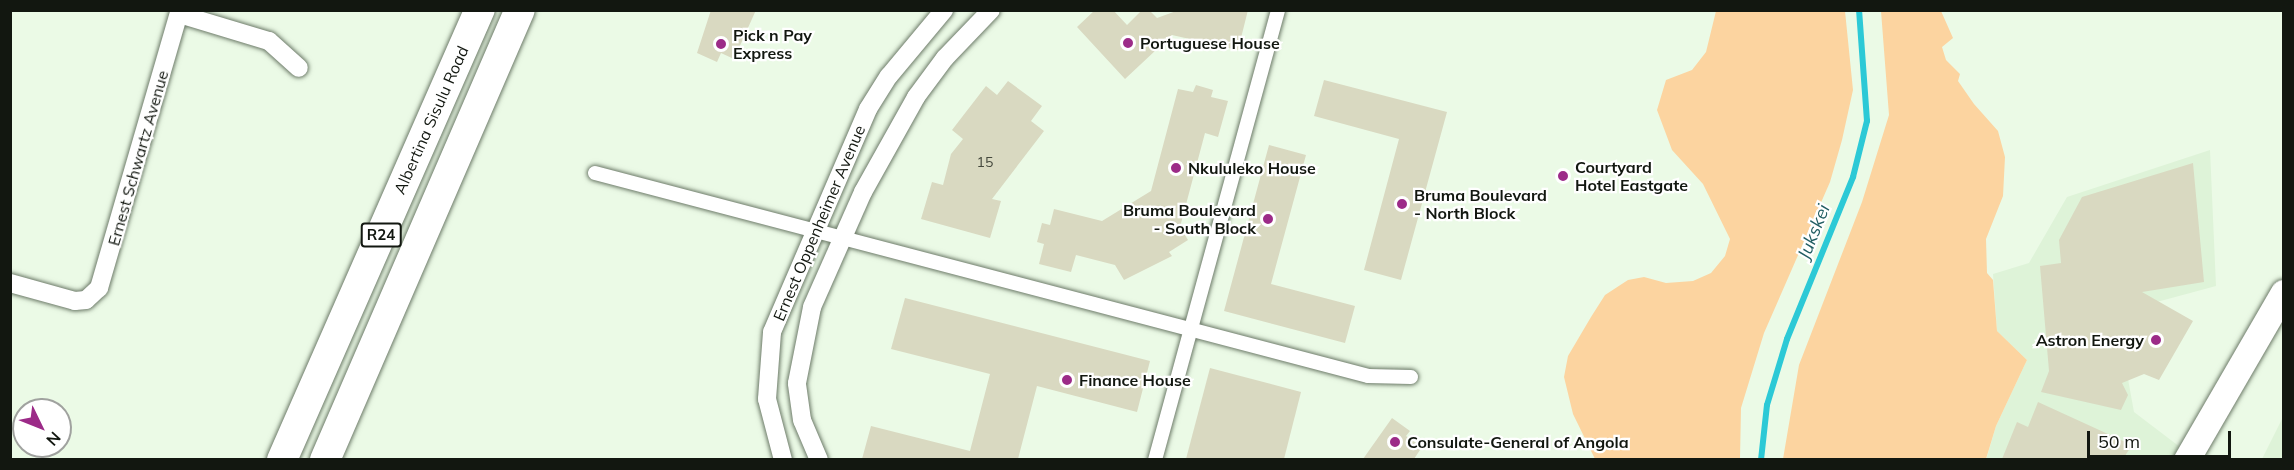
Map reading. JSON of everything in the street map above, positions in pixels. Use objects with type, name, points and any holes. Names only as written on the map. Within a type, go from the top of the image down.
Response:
[{"type":"main road","name":"Albertina Sisulu Road","points":[[282,459],[480,10]]},
{"type":"main road","name":"R24","points":[[325,459],[520,10]]},
{"type":"main road","points":[[2187,459],[2283,293]]},
{"type":"street","name":"Ernest Oppenheimer Avenue","points":[[783,459],[767,399],[768,356],[772,332],[813,230],[868,109],[889,76],[944,10]]},
{"type":"street","name":"Ernest Oppenheimer Avenue","points":[[819,459],[799,407],[799,362],[812,307],[863,192],[916,97],[945,58],[991,10]]},
{"type":"street","points":[[1155,459],[1278,10]]},
{"type":"street","points":[[180,12],[269,41],[299,68]]},
{"type":"street","name":"Ernest Schwartz Avenue","points":[[10,283],[69,300],[86,300],[104,279],[180,12]]},
{"type":"street","points":[[595,173],[1368,376],[1411,377]]},
{"type":"street","points":[[836,180],[863,192]]},
{"type":"shaded area","points":[[1716,11],[1845,11],[1853,90],[1842,140],[1830,182],[1764,333],[1741,408],[1740,459],[1595,459],[1573,414],[1564,377],[1568,356],[1591,317],[1605,295],[1628,280],[1644,277],[1666,283],[1693,281],[1711,273],[1725,256],[1730,239],[1703,184],[1672,150],[1657,110],[1666,80],[1692,70],[1706,52]]},
{"type":"shaded area","points":[[1881,11],[1941,11],[1953,38],[1942,47],[1946,60],[1960,74],[1958,81],[1974,104],[1998,131],[2005,157],[2003,196],[1986,239],[1987,273],[1993,280],[1997,331],[2027,360],[1996,426],[1986,459],[1783,459],[1799,365],[1862,202],[1889,115]]},
{"type":"shaded area","points":[[2210,150],[2216,286],[2116,313],[2134,412],[2180,447],[2172,459],[1986,460],[1996,426],[2027,360],[1997,331],[1993,274],[2029,263],[2067,197]]},
{"type":"shaded area","points":[[2283,417],[2283,459],[2262,459]]},
{"type":"building","name":"Pick n Pay Express","points":[[711,10],[756,10],[734,59],[721,53],[717,62],[697,53]]},
{"type":"building","name":"Portuguese House","points":[[1095,10],[1113,10],[1127,25],[1142,10],[1149,10],[1157,18],[1179,10],[1248,10],[1238,50],[1172,35],[1125,79],[1077,27]]},
{"type":"building","name":"Bruma Boulevard - North Block","points":[[1324,80],[1447,112],[1401,280],[1364,270],[1399,139],[1314,116]]},
{"type":"building","points":[[1008,81],[1042,106],[1031,121],[1044,131],[992,199],[1001,201],[990,238],[921,219],[932,182],[943,185],[951,154],[963,139],[952,130],[986,86],[997,95]]},
{"type":"building","name":"Nkululeko House","points":[[1196,85],[1213,90],[1211,97],[1228,101],[1218,137],[1205,133],[1180,227],[1188,240],[1169,252],[1172,256],[1124,280],[1115,265],[1076,255],[1071,272],[1039,264],[1044,244],[1037,242],[1042,223],[1050,225],[1054,209],[1102,221],[1151,191],[1178,89],[1193,92]]},
{"type":"building","name":"Bruma Boulevard - South Block","points":[[1269,145],[1306,155],[1271,284],[1355,306],[1345,343],[1224,311]]},
{"type":"building","points":[[2193,163],[2204,282],[2142,292],[2193,321],[2159,380],[2144,374],[2122,383],[2128,395],[2121,410],[2041,392],[2049,371],[2040,266],[2061,263],[2059,240],[2082,197]]},
{"type":"building","name":"Finance House","points":[[905,298],[1150,361],[1137,412],[1037,386],[1018,459],[862,459],[871,426],[970,451],[990,374],[891,349]]},
{"type":"building","points":[[1210,368],[1301,392],[1284,459],[1186,459]]},
{"type":"building","points":[[2038,402],[2132,445],[2123,459],[2002,459],[2017,422],[2028,427]]},
{"type":"building","name":"Consulate-General of Angola","points":[[1392,418],[1410,431],[1406,436],[1422,447],[1414,459],[1363,459]]},
{"type":"waterway","name":"Jukskei","points":[[1761,460],[1767,405],[1787,339],[1853,177],[1867,121],[1859,10]]},
{"type":"place","name":"Portuguese House","points":[[1128,43]]},
{"type":"place","name":"Pick n Pay Express","points":[[721,44]]},
{"type":"place","name":"Nkululeko House","points":[[1176,168]]},
{"type":"place","name":"Courtyard Hotel Eastgate","points":[[1563,176]]},
{"type":"place","name":"Bruma Boulevard - North Block","points":[[1402,204]]},
{"type":"place","name":"Bruma Boulevard - South Block","points":[[1268,219]]},
{"type":"place","name":"Astron Energy","points":[[2156,340]]},
{"type":"place","name":"Finance House","points":[[1067,380]]},
{"type":"place","name":"Consulate-General of Angola","points":[[1395,442]]}]
